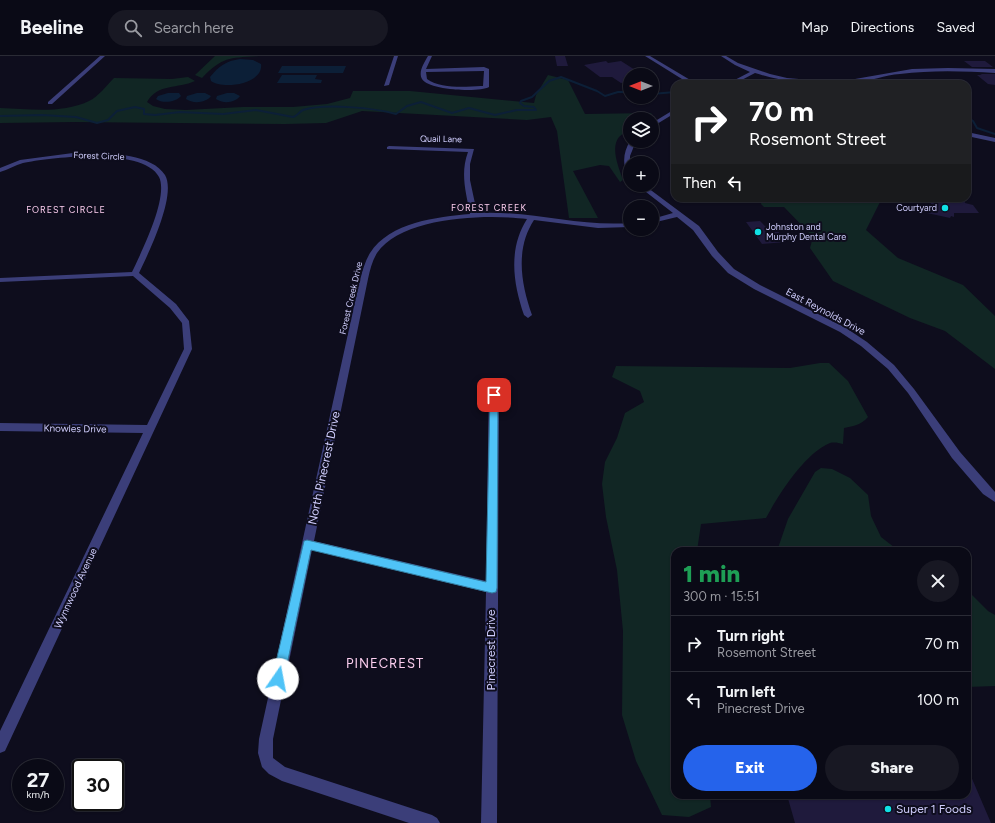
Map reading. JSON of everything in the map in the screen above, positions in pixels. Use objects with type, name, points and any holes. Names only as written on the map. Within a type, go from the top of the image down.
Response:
[{"type":"street","points":[[50,103],[103,56]]},
{"type":"street","points":[[386,85],[396,56]]},
{"type":"street","points":[[423,71],[484,69],[487,70],[486,87],[477,88],[433,85],[425,80],[423,71],[430,56]]},
{"type":"street","points":[[647,56],[687,80]]},
{"type":"street","points":[[723,56],[734,63],[756,71],[794,80]]},
{"type":"street","points":[[738,80],[756,71]]},
{"type":"street","points":[[862,80],[907,72],[994,71]]},
{"type":"street","points":[[659,121],[671,113]]},
{"type":"street","points":[[971,135],[995,140]]},
{"type":"street","name":"Quail Lane","points":[[389,148],[472,150],[468,164],[467,180],[474,216]]},
{"type":"street","name":"Forest Circle","points":[[0,170],[18,163],[70,155],[126,157],[140,161],[155,168],[163,177],[164,194],[161,210],[135,274]]},
{"type":"street","name":"East Reynolds Drive","points":[[649,192],[696,228],[715,254],[731,271],[757,287],[842,330],[864,344],[891,367],[911,392],[956,455],[987,491],[995,498]]},
{"type":"street","points":[[659,219],[678,214]]},
{"type":"street","name":"Forest Creek Drive","points":[[344,375],[364,279],[375,251],[389,238],[406,229],[431,222],[474,216],[504,215],[596,226],[623,226]]},
{"type":"street","points":[[528,315],[521,291],[518,254],[521,236],[532,218]]},
{"type":"street","points":[[0,280],[135,274],[173,306],[186,323],[188,349],[151,429]]},
{"type":"street","name":"North Pinecrest Drive","points":[[344,375],[266,739],[265,759],[268,765],[287,776],[432,823]]},
{"type":"street","name":"Pinecrest Drive","points":[[488,823],[491,721],[494,380]]},
{"type":"street","name":"Knowles Drive","points":[[0,427],[151,429]]},
{"type":"street","name":"Wynnwood Avenue","points":[[0,746],[151,429]]},
{"type":"street","points":[[307,544],[492,588]]},
{"type":"green space","points":[[215,56],[259,56],[234,58],[222,62],[202,78],[195,75]]},
{"type":"green space","points":[[548,75],[568,80],[585,114],[623,113],[623,134],[616,142],[615,152],[623,180],[620,182],[609,166],[600,165],[573,171],[598,218],[569,218],[557,131],[551,117],[527,120],[362,111],[326,123],[0,123],[0,108],[45,110],[68,108],[79,105],[96,97],[114,78],[172,79],[188,77],[195,81],[163,89],[152,96],[147,102],[153,106],[165,109],[186,110],[243,107],[293,107],[327,104],[350,98],[353,91],[410,91],[534,103],[536,95]]},
{"type":"green space","points":[[761,202],[880,202],[866,230],[898,258],[963,285],[995,316],[995,369],[945,331],[910,318],[833,281],[810,248],[813,237],[784,207],[764,207],[761,204]]},
{"type":"green space","points":[[829,363],[848,381],[868,417],[854,426],[844,428],[843,444],[830,443],[811,456],[785,486],[766,518],[701,524],[698,547],[671,547],[671,799],[710,799],[711,807],[689,817],[662,815],[636,761],[622,715],[623,631],[617,570],[606,517],[602,484],[605,462],[617,438],[625,413],[644,402],[640,391],[612,377],[616,366],[790,368]]},
{"type":"green space","points":[[821,468],[832,469],[850,478],[868,495],[871,516],[881,537],[894,547],[778,547],[788,519],[815,472]]},
{"type":"green space","points":[[971,594],[988,611],[995,615],[995,686],[971,687]]},
{"type":"water","points":[[240,59],[253,60],[261,64],[260,71],[250,81],[233,85],[224,85],[211,81],[210,77],[220,67],[231,61]]},
{"type":"water","points":[[282,66],[346,66],[343,73],[278,73]]},
{"type":"water","points":[[282,75],[317,75],[315,79],[322,80],[321,83],[277,83]]},
{"type":"water","points":[[168,93],[179,93],[181,96],[176,100],[169,102],[159,101],[156,99],[158,96]]},
{"type":"water","points":[[197,93],[205,93],[211,96],[206,100],[199,102],[192,102],[186,99],[187,96]]},
{"type":"water","points":[[227,93],[234,93],[240,96],[229,102],[222,102],[216,99],[217,96]]},
{"type":"building","points":[[555,56],[565,56],[568,66],[557,66]]},
{"type":"building","points":[[606,61],[608,63],[621,61],[632,68],[623,68],[623,83],[621,83],[612,77],[600,77],[584,65]]},
{"type":"building","points":[[964,61],[985,61],[993,67],[972,67]]},
{"type":"building","points":[[980,74],[995,74],[995,85],[988,84],[977,75],[982,75]]},
{"type":"building","name":"Courtyard","points":[[931,202],[965,202],[973,205],[979,213],[954,213],[954,217],[951,216],[950,218],[927,213]]},
{"type":"building","name":"Johnston and Murphy Dental Care","points":[[760,221],[771,232],[778,231],[786,242],[762,244],[746,222]]},
{"type":"building","name":"Super 1 Foods","points":[[971,776],[991,823],[795,823],[788,799],[971,799]]},
{"type":"waterway","points":[[0,116],[42,115],[76,117],[97,123],[108,120],[117,111],[135,107],[144,109],[144,114],[155,115],[180,112],[223,114],[256,110],[293,117],[303,110],[323,107],[363,108],[396,114],[407,106],[421,102],[452,113],[469,108],[495,115],[517,110],[536,110],[534,107],[524,106],[520,103],[521,101],[532,97],[549,81],[561,77],[597,91],[605,96],[623,92]]},
{"type":"waterway","points":[[659,93],[671,92]]},
{"type":"waterway","points":[[971,120],[977,128],[995,134]]},
{"type":"place","name":"Courtyard","points":[[945,208]]},
{"type":"place","name":"Johnston and Murphy Dental Care","points":[[758,232]]},
{"type":"place","name":"Super 1 Foods","points":[[888,809]]},
{"type":"district","name":"FOREST CREEK","points":[[489,208]]},
{"type":"district","name":"FOREST CIRCLE","points":[[66,210]]},
{"type":"district","name":"PINECREST","points":[[385,663]]},
{"type":"route","points":[[278,679],[307,544],[492,588],[494,395]]}]
